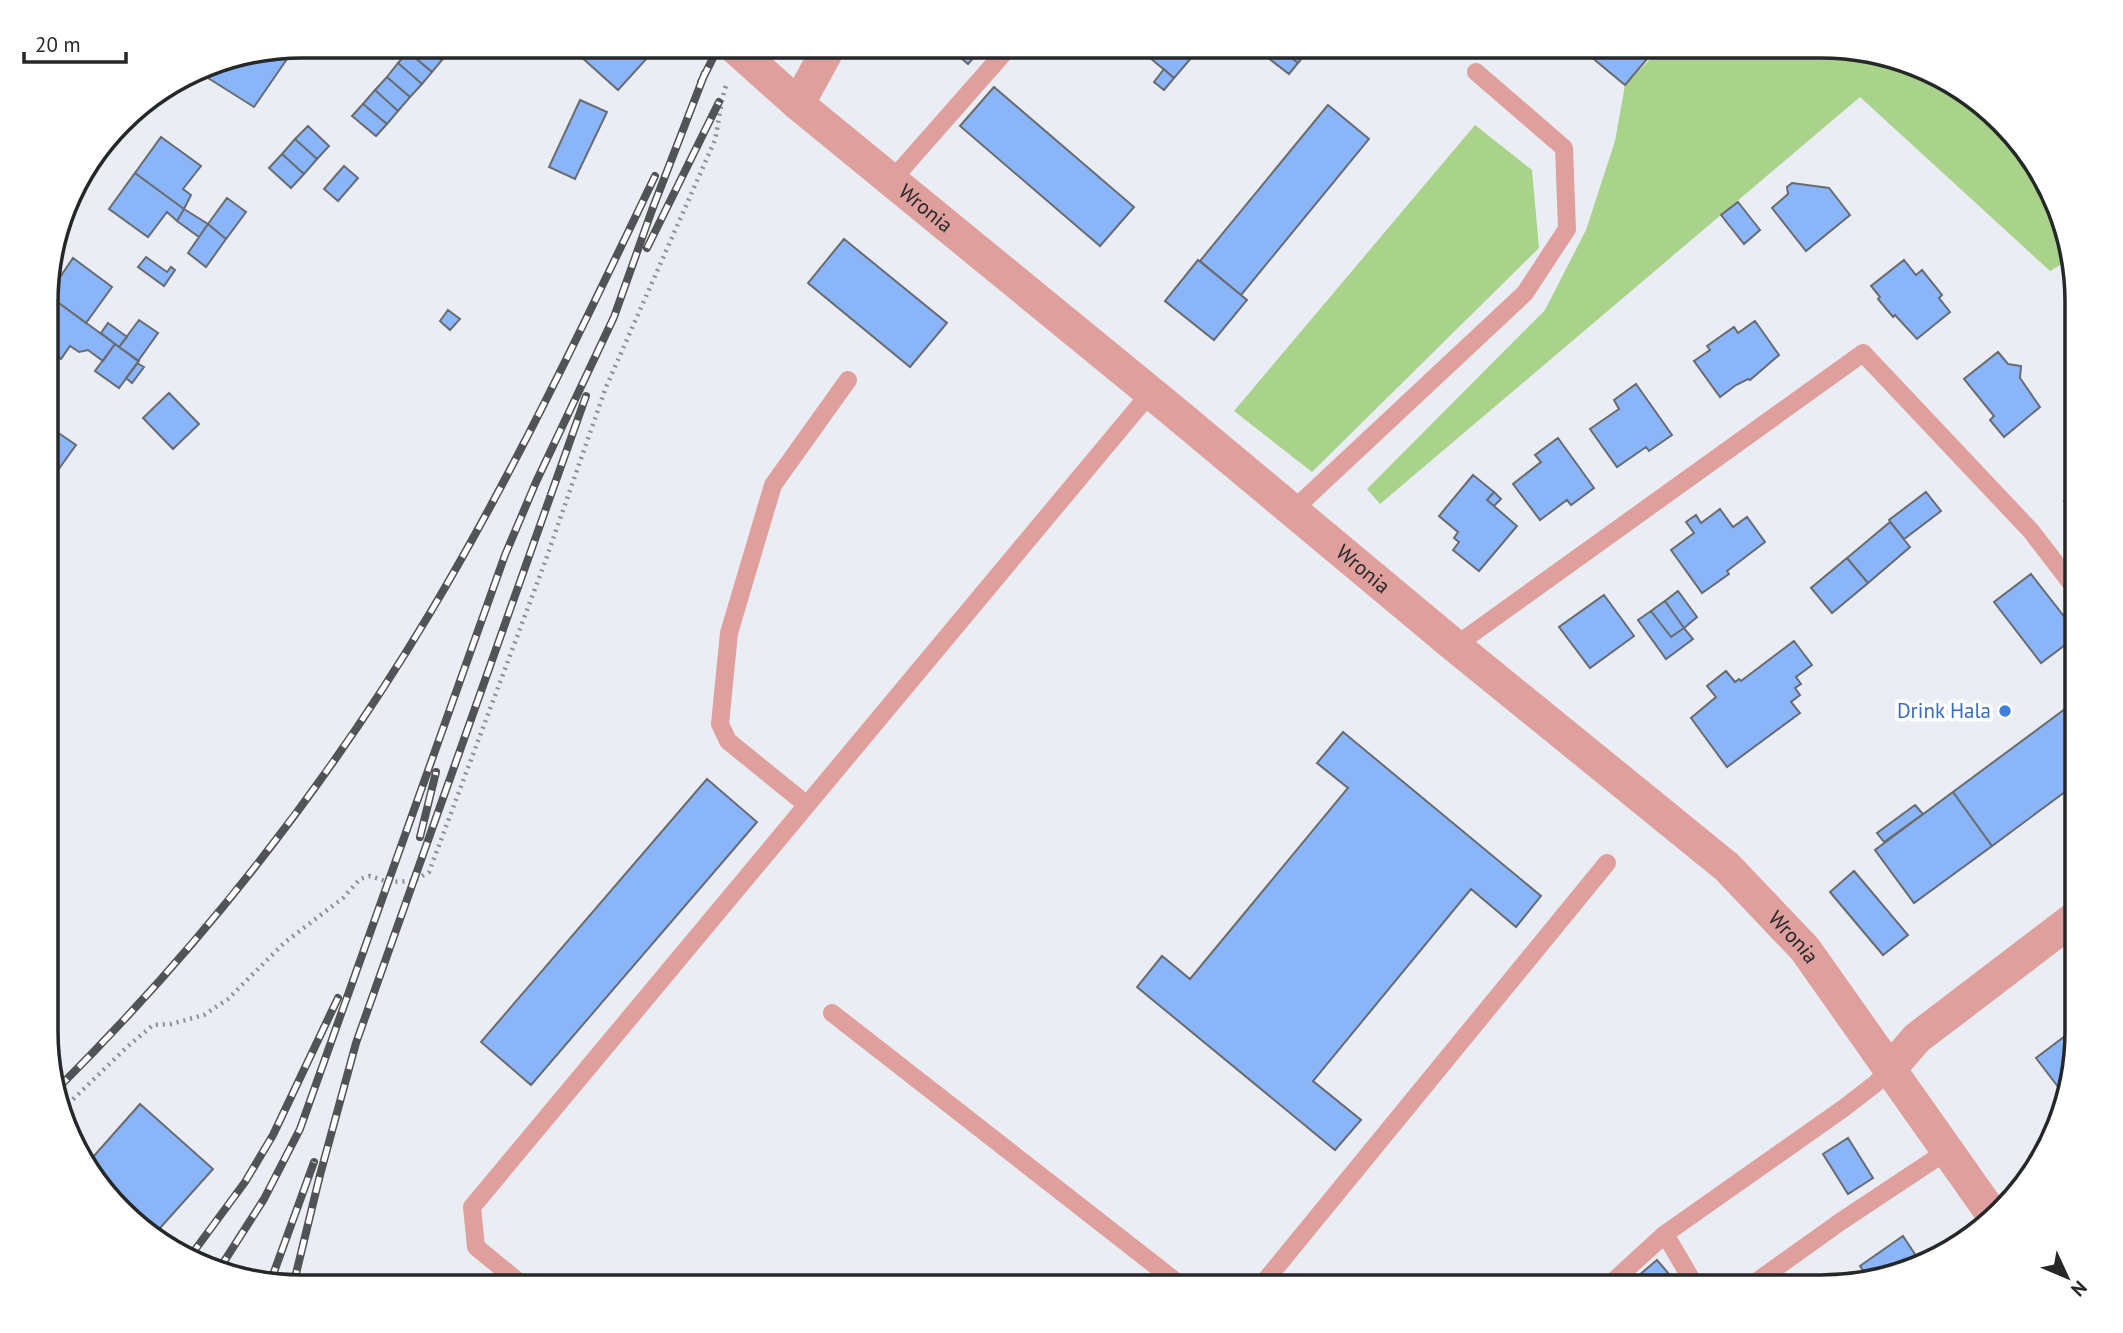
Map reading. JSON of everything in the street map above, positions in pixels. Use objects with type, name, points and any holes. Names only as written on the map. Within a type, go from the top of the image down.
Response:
[{"type":"street","name":"Wronia","points":[[746,58],[798,104],[1727,867],[1805,949],[1988,1209]]},
{"type":"street","points":[[798,104],[823,58]]},
{"type":"street","points":[[1890,1069],[1917,1038],[2065,925]]},
{"type":"lane","points":[[892,180],[999,58]]},
{"type":"lane","points":[[1292,511],[1525,293],[1567,229],[1564,148],[1476,72]]},
{"type":"lane","points":[[1455,646],[1863,352],[2031,531],[2065,575]]},
{"type":"lane","points":[[807,805],[728,741],[720,724],[729,633],[773,485],[848,380]]},
{"type":"lane","points":[[510,1275],[476,1247],[472,1207],[1151,393]]},
{"type":"lane","points":[[1270,1275],[1606,863]]},
{"type":"lane","points":[[832,1013],[1168,1275]]},
{"type":"lane","points":[[1620,1275],[1665,1234],[1844,1108],[1890,1069]]},
{"type":"lane","points":[[1766,1275],[1947,1151]]},
{"type":"lane","points":[[1665,1234],[1689,1275]]},
{"type":"path","points":[[69,1102],[153,1026],[204,1015],[228,999],[284,943],[343,898],[360,879],[370,876],[388,882],[413,881],[429,872],[545,562],[606,387],[715,140],[723,92],[729,81]]},
{"type":"green space","points":[[1651,58],[1854,60],[1915,76],[1957,99],[1982,118],[2015,153],[2047,208],[2062,264],[2050,271],[1860,97],[1380,504],[1367,489],[1545,310],[1586,230],[1615,141],[1625,85]]},
{"type":"green space","points":[[1475,125],[1532,170],[1539,248],[1312,472],[1234,411]]},
{"type":"building","points":[[403,58],[415,58],[432,72],[422,84],[398,63]]},
{"type":"building","points":[[415,58],[442,60],[432,72]]},
{"type":"building","points":[[582,58],[647,58],[618,90]]},
{"type":"building","points":[[961,58],[973,58],[968,64]]},
{"type":"building","points":[[1150,58],[1191,58],[1174,78]]},
{"type":"building","points":[[1268,58],[1292,58],[1298,63],[1289,74]]},
{"type":"building","points":[[1592,58],[1648,58],[1625,85]]},
{"type":"building","points":[[287,59],[254,107],[208,78],[238,66]]},
{"type":"building","points":[[398,63],[422,84],[410,97],[387,77]]},
{"type":"building","points":[[1164,69],[1174,78],[1164,90],[1154,82]]},
{"type":"building","points":[[387,77],[410,97],[398,111],[375,90]]},
{"type":"building","points":[[994,87],[1134,207],[1100,246],[960,126]]},
{"type":"building","points":[[375,90],[398,111],[387,124],[363,104]]},
{"type":"building","points":[[580,100],[607,112],[575,179],[549,167]]},
{"type":"building","points":[[363,104],[387,124],[376,136],[352,116]]},
{"type":"building","points":[[1328,105],[1369,139],[1241,295],[1200,261]]},
{"type":"building","points":[[308,126],[329,146],[317,159],[295,139]]},
{"type":"building","points":[[161,137],[201,166],[183,189],[191,195],[184,209],[135,173]]},
{"type":"building","points":[[295,139],[317,159],[304,174],[282,154]]},
{"type":"building","points":[[282,154],[304,174],[291,188],[269,168]]},
{"type":"building","points":[[344,166],[358,178],[338,201],[324,189]]},
{"type":"building","points":[[135,173],[184,209],[177,221],[167,212],[148,237],[109,209]]},
{"type":"building","points":[[1792,183],[1829,188],[1850,215],[1806,251],[1772,208],[1788,194],[1787,187]]},
{"type":"building","points":[[227,198],[246,212],[226,239],[208,224]]},
{"type":"building","points":[[1738,202],[1760,230],[1744,244],[1721,215]]},
{"type":"building","points":[[184,209],[208,224],[199,237],[177,221]]},
{"type":"building","points":[[208,224],[226,239],[206,267],[188,253]]},
{"type":"building","points":[[844,239],[947,323],[910,367],[808,283]]},
{"type":"building","points":[[146,257],[167,272],[171,267],[175,270],[164,286],[138,267]]},
{"type":"building","points":[[73,258],[112,287],[86,323],[58,302],[59,278]]},
{"type":"building","points":[[1198,260],[1247,300],[1214,340],[1165,301]]},
{"type":"building","points":[[1904,260],[1916,275],[1922,270],[1942,295],[1939,298],[1950,312],[1917,339],[1895,315],[1893,317],[1871,286]]},
{"type":"building","points":[[58,302],[115,344],[103,361],[88,350],[79,352],[70,346],[61,359],[58,357]]},
{"type":"building","points":[[448,310],[460,319],[450,330],[440,321]]},
{"type":"building","points":[[139,320],[158,333],[138,361],[119,347]]},
{"type":"building","points":[[1755,321],[1779,355],[1750,380],[1736,385],[1720,397],[1694,361],[1710,350],[1707,346],[1734,327],[1738,333]]},
{"type":"building","points":[[108,323],[127,337],[119,347],[101,333]]},
{"type":"building","points":[[115,344],[139,361],[119,388],[95,371]]},
{"type":"building","points":[[1998,352],[2008,364],[2021,366],[2020,378],[2040,407],[2004,437],[1990,420],[1994,416],[1964,379]]},
{"type":"building","points":[[137,363],[144,367],[132,383],[126,378]]},
{"type":"building","points":[[1636,384],[1672,435],[1649,451],[1646,447],[1617,467],[1590,429],[1619,409],[1614,400]]},
{"type":"building","points":[[169,393],[199,424],[173,449],[143,418]]},
{"type":"building","points":[[58,433],[76,445],[58,470]]},
{"type":"building","points":[[1558,438],[1594,488],[1571,505],[1567,500],[1540,520],[1513,484],[1541,462],[1535,455]]},
{"type":"building","points":[[1473,475],[1494,492],[1487,500],[1517,526],[1479,571],[1453,550],[1459,542],[1454,538],[1458,532],[1439,516]]},
{"type":"building","points":[[1494,492],[1501,499],[1494,506],[1487,500]]},
{"type":"building","points":[[1926,492],[1941,511],[1904,539],[1889,520]]},
{"type":"building","points":[[1720,509],[1733,527],[1747,517],[1765,542],[1727,571],[1729,574],[1702,593],[1671,550],[1694,533],[1686,522],[1696,515],[1701,523]]},
{"type":"building","points":[[1890,522],[1910,547],[1868,583],[1847,558]]},
{"type":"building","points":[[1847,558],[1868,583],[1832,613],[1811,588]]},
{"type":"building","points":[[2031,574],[2065,618],[2065,645],[2041,663],[1994,602]]},
{"type":"building","points":[[1678,591],[1697,617],[1684,628],[1665,601]]},
{"type":"building","points":[[1604,595],[1634,636],[1590,668],[1559,627]]},
{"type":"building","points":[[1665,601],[1684,628],[1671,637],[1651,611]]},
{"type":"building","points":[[1651,611],[1671,637],[1684,628],[1693,639],[1666,659],[1638,620]]},
{"type":"building","points":[[1794,641],[1812,665],[1796,677],[1801,684],[1795,688],[1800,695],[1791,702],[1800,713],[1727,767],[1691,718],[1716,697],[1707,686],[1726,671],[1735,682],[1739,679],[1741,681]]},
{"type":"building","points":[[2065,709],[2065,792],[1992,846],[1953,792]]},
{"type":"building","points":[[1343,732],[1541,896],[1516,927],[1471,889],[1313,1081],[1361,1120],[1335,1150],[1137,987],[1162,956],[1190,979],[1348,788],[1317,763]]},
{"type":"building","points":[[707,779],[757,822],[531,1085],[481,1042]]},
{"type":"building","points":[[1953,792],[1992,846],[1914,903],[1875,850]]},
{"type":"building","points":[[1915,805],[1923,814],[1884,842],[1877,833]]},
{"type":"building","points":[[1854,871],[1908,935],[1883,955],[1830,892]]},
{"type":"building","points":[[2065,1036],[2059,1087],[2036,1058]]},
{"type":"building","points":[[140,1104],[213,1169],[159,1229],[118,1192],[92,1158]]},
{"type":"building","points":[[1848,1138],[1873,1178],[1848,1194],[1823,1154]]},
{"type":"building","points":[[1903,1236],[1916,1255],[1869,1271],[1864,1272],[1860,1266]]},
{"type":"building","points":[[1657,1260],[1670,1275],[1639,1275]]},
{"type":"railway","points":[[701,82],[713,58]]},
{"type":"railway","points":[[224,1262],[264,1199],[300,1129],[505,555],[536,482],[614,317],[705,73]]},
{"type":"railway","points":[[647,248],[719,102]]},
{"type":"railway","points":[[63,1083],[160,980],[258,863],[304,802],[390,677],[491,506],[575,342],[655,176]]},
{"type":"railway","points":[[296,1275],[356,1043],[586,396]]},
{"type":"railway","points":[[420,837],[436,772]]},
{"type":"railway","points":[[195,1250],[245,1182],[273,1135],[338,998]]},
{"type":"railway","points":[[274,1273],[314,1162]]},
{"type":"place","name":"Drink Hala","points":[[2005,711]]}]
